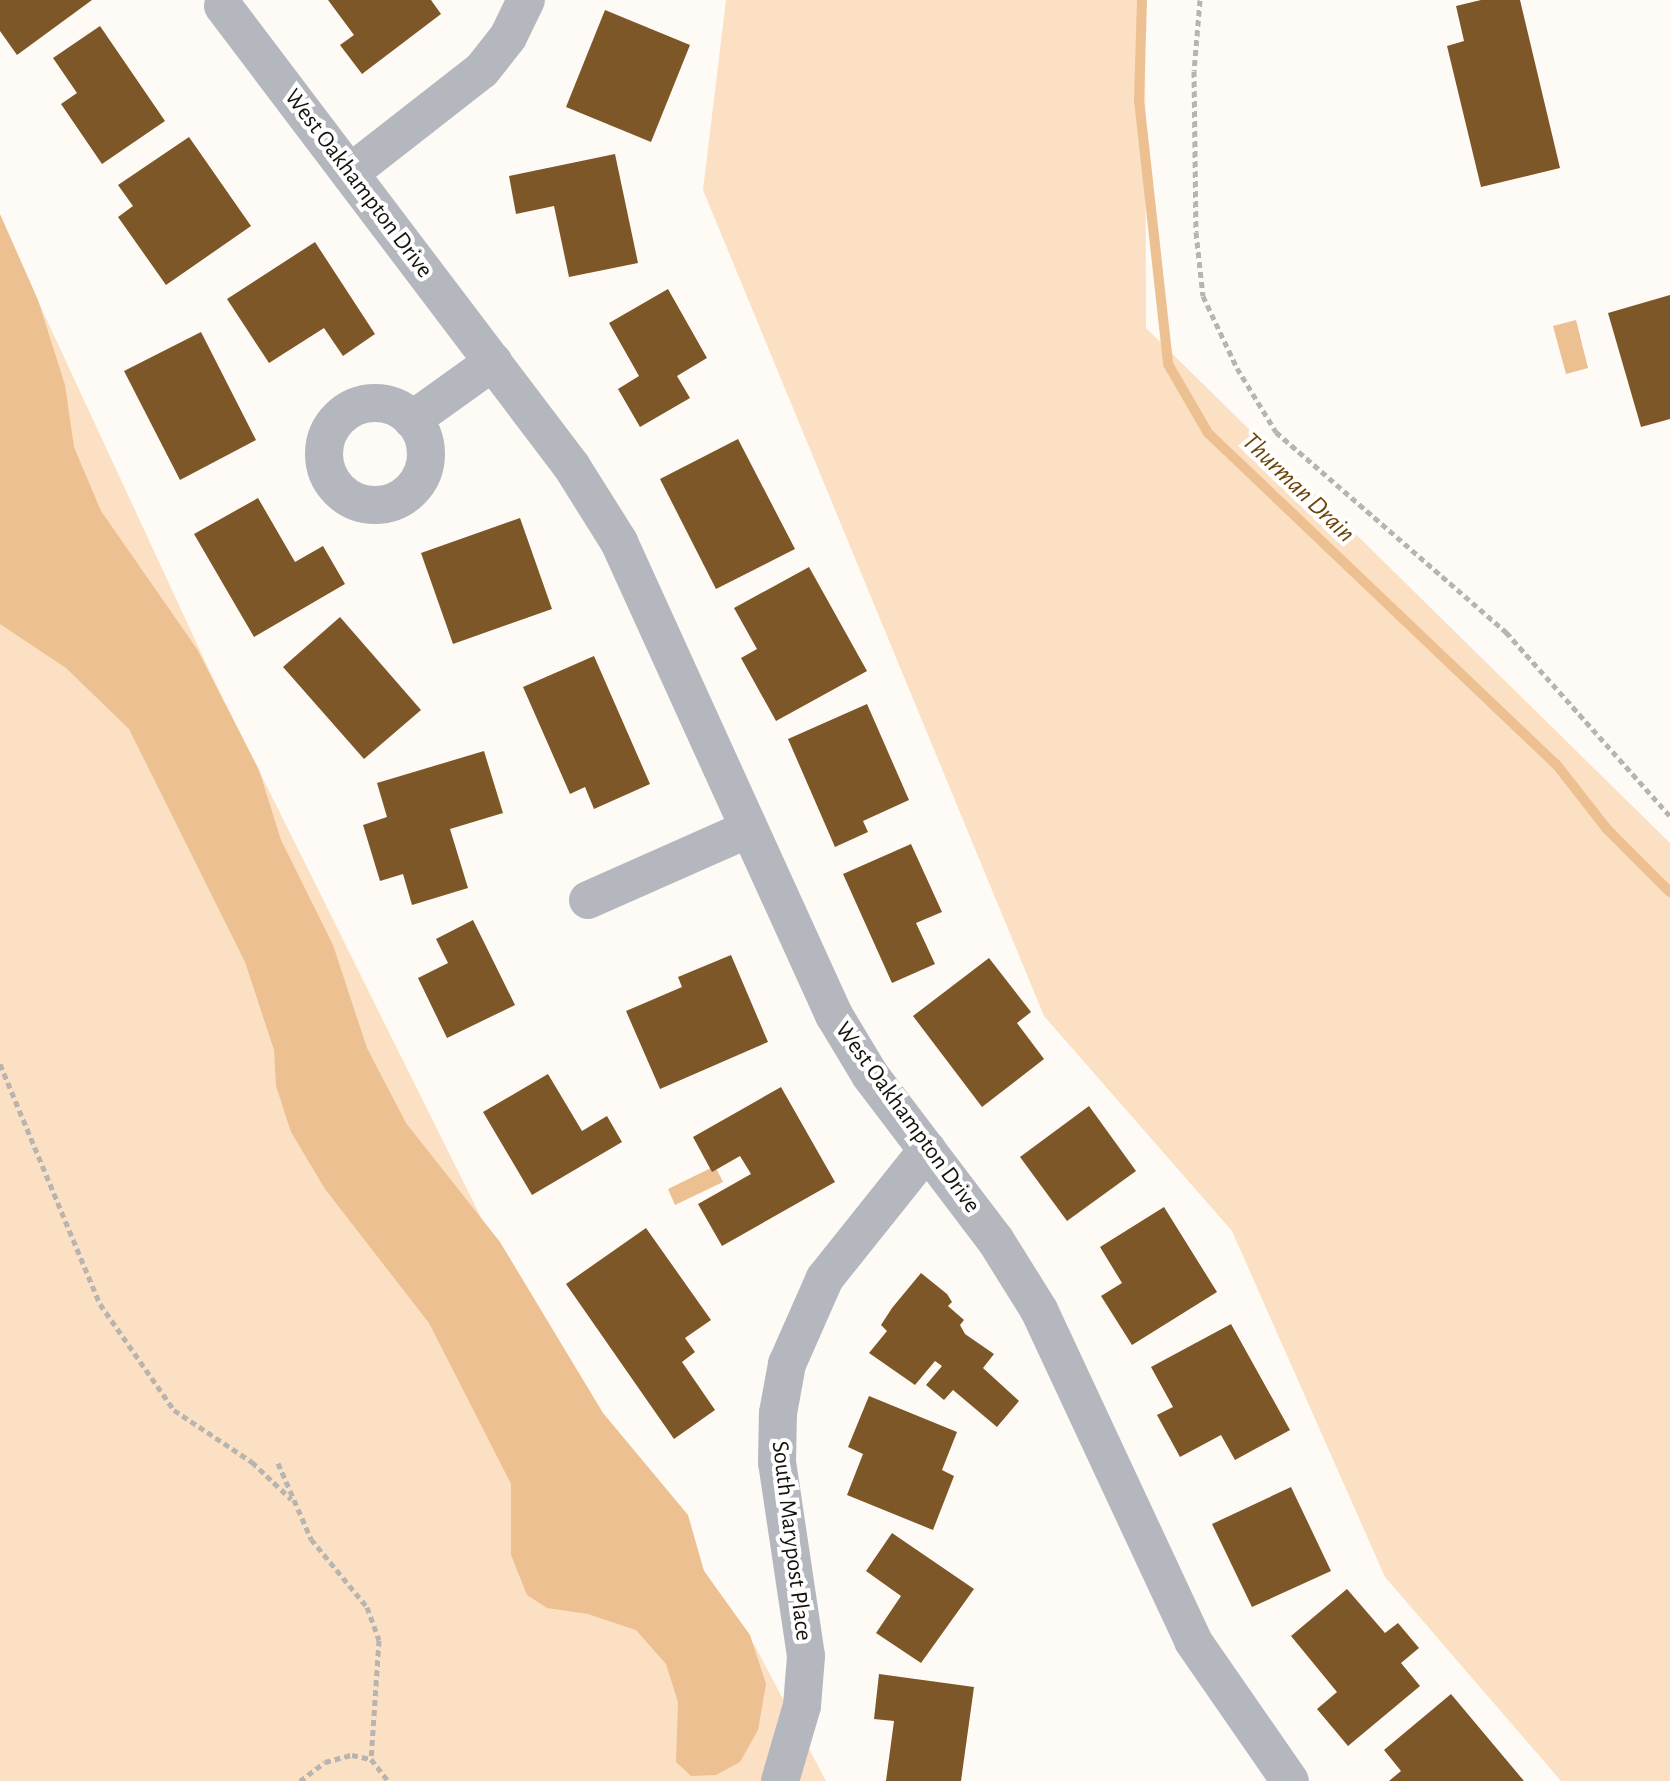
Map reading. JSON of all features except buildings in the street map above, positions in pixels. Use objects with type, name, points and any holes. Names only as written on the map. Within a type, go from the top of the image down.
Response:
[{"type":"street","points":[[350,173],[482,70],[508,37],[526,0]]},
{"type":"street","name":"West Oakhampton Drive","points":[[219,2],[572,467],[619,542],[834,1015],[927,1150],[996,1241],[1039,1310],[1193,1641],[1290,1781]]},
{"type":"street","points":[[412,420],[493,362]]},
{"type":"street","points":[[588,900],[748,829]]},
{"type":"street","name":"South Marypost Place","points":[[780,1781],[802,1706],[806,1656],[777,1463],[787,1364],[825,1278],[927,1150]]},
{"type":"path","points":[[1200,0],[1194,71],[1196,232],[1203,296],[1237,368],[1276,432],[1506,632],[1670,816]]},
{"type":"path","points":[[0,1064],[100,1304],[174,1410],[252,1462],[291,1499]]},
{"type":"path","points":[[278,1463],[291,1499],[311,1539],[367,1607],[379,1640],[371,1759]]},
{"type":"path","points":[[300,1781],[325,1762],[352,1755],[371,1759],[388,1781]]},
{"type":"shaded area","points":[[726,0],[1145,0],[1146,328],[1670,843],[1670,1781],[1561,1781],[1385,1577],[1232,1231],[1044,1016],[703,190]]},
{"type":"shaded area","points":[[0,214],[38,300],[65,385],[74,447],[101,511],[197,649],[259,770],[281,840],[333,945],[367,1048],[406,1123],[500,1242],[603,1413],[688,1515],[704,1571],[750,1635],[766,1684],[758,1730],[740,1762],[716,1775],[691,1776],[676,1762],[678,1702],[666,1664],[636,1630],[588,1614],[547,1608],[527,1595],[511,1555],[511,1484],[429,1323],[325,1189],[291,1132],[276,1086],[274,1050],[245,962],[129,729],[66,668],[0,624]]},
{"type":"shaded area","points":[[0,219],[210,672],[523,1302],[755,1646],[826,1781],[0,1781]]},
{"type":"shaded area","points":[[1576,320],[1588,368],[1566,374],[1553,326]]},
{"type":"shaded area","points":[[715,1166],[723,1182],[675,1205],[668,1189]]},
{"type":"waterway","name":"Thurman Drain","points":[[1142,0],[1139,100],[1168,364],[1208,433],[1556,764],[1607,829],[1670,892]]}]
